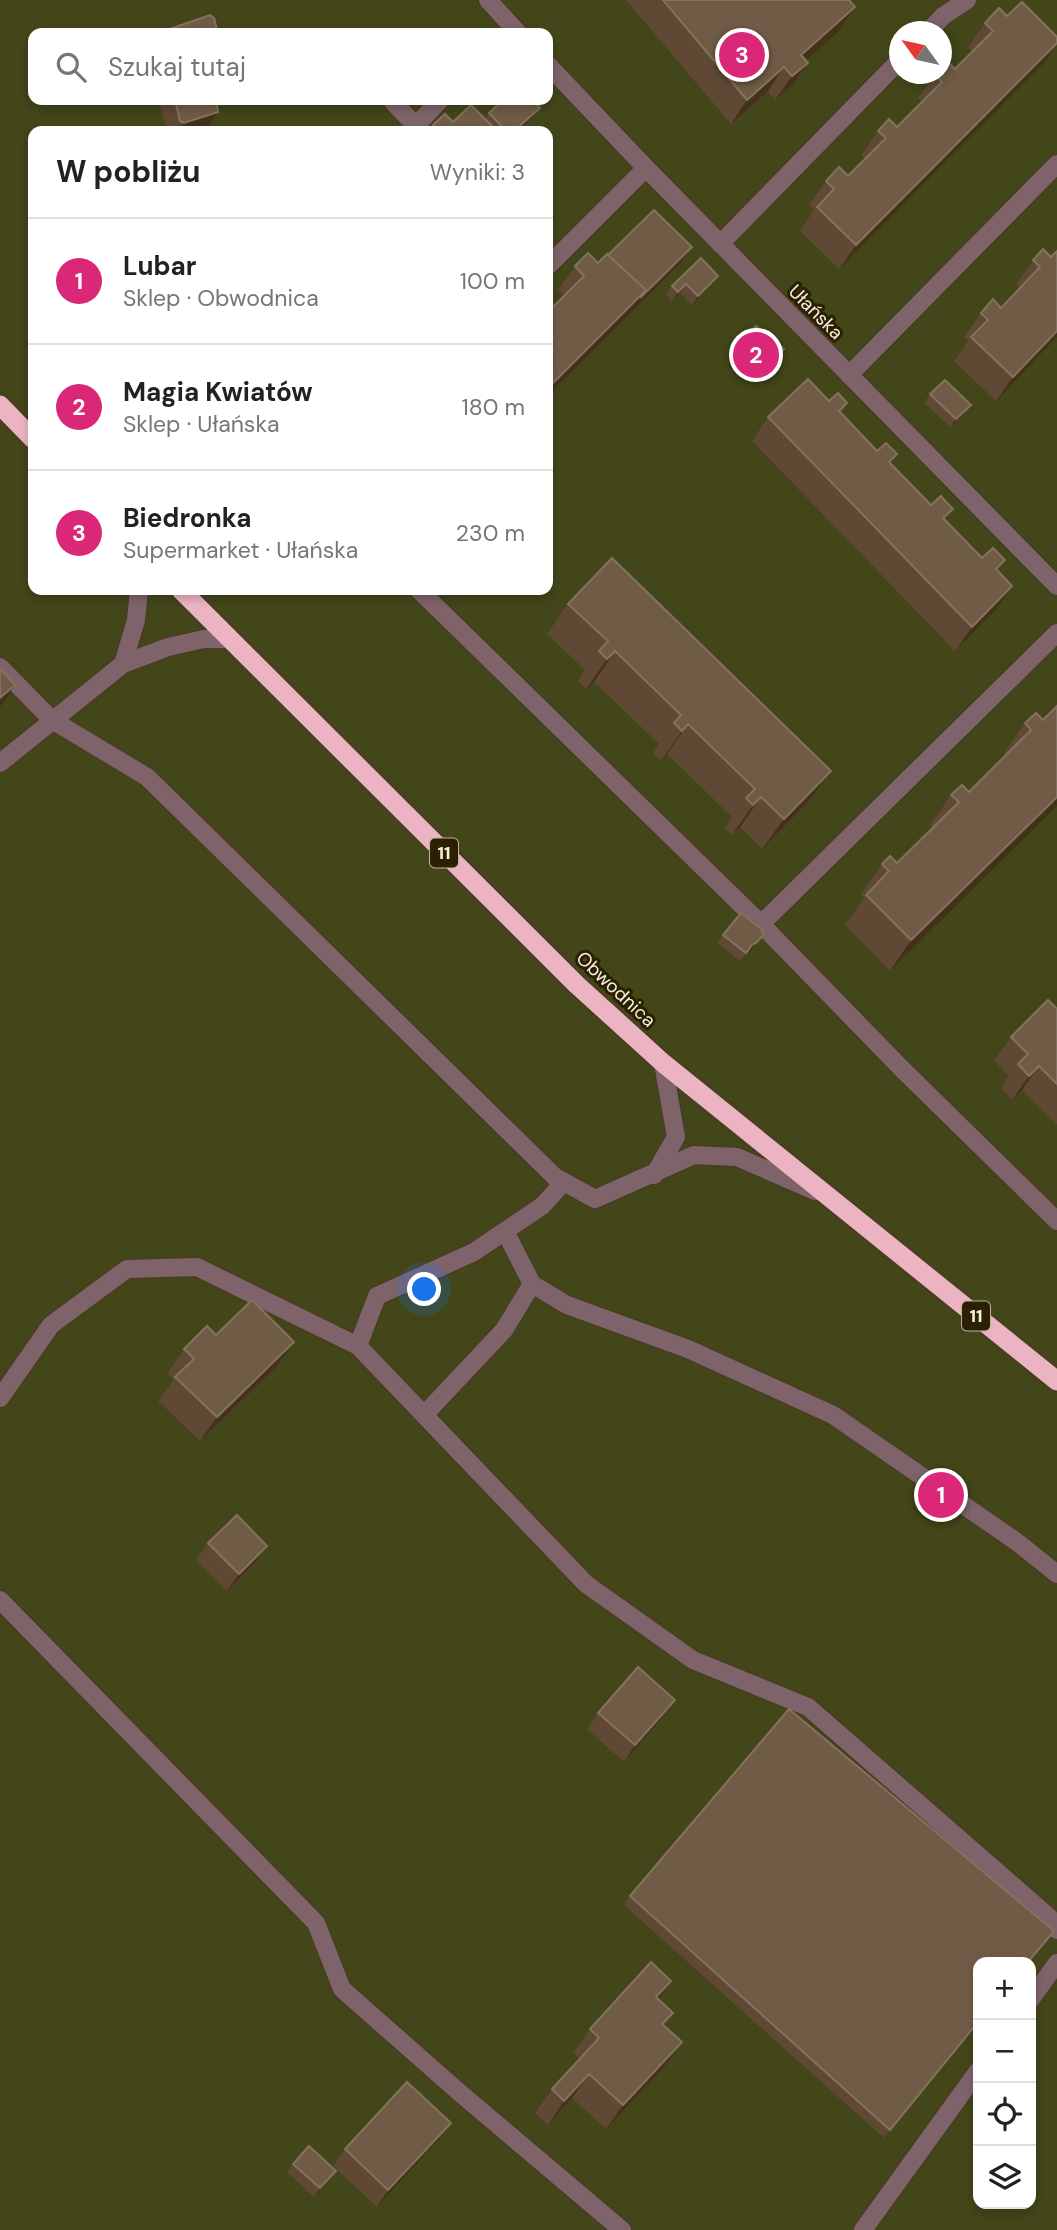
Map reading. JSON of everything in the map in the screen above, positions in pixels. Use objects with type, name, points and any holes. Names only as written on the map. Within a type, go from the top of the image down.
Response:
[{"type":"highway","points":[[0,405],[28,434]]},
{"type":"highway","name":"Obwodnica","points":[[186,595],[577,985],[663,1063],[1057,1381]]},
{"type":"street","points":[[488,0],[508,28]]},
{"type":"street","points":[[938,21],[967,0]]},
{"type":"street","name":"Ułańska","points":[[553,70],[646,169],[1057,586]]},
{"type":"street","points":[[720,244],[889,71]]},
{"type":"street","points":[[395,105],[412,126]]},
{"type":"street","points":[[417,126],[436,105]]},
{"type":"street","points":[[849,375],[1057,164]]},
{"type":"street","points":[[553,261],[646,169]]},
{"type":"street","points":[[123,664],[136,620],[138,595]]},
{"type":"street","points":[[424,595],[761,924],[901,1068],[1057,1221]]},
{"type":"street","points":[[761,924],[1057,633]]},
{"type":"street","points":[[0,763],[123,664],[204,639],[229,639]]},
{"type":"street","points":[[0,667],[52,720],[147,777],[555,1177],[596,1199],[694,1156],[737,1157],[825,1195]]},
{"type":"street","points":[[654,1175],[676,1137],[663,1063]]},
{"type":"street","points":[[358,1346],[377,1296],[474,1252],[542,1206],[564,1182]]},
{"type":"street","points":[[505,1231],[532,1284],[567,1305],[688,1349],[833,1415],[1017,1542],[1057,1574]]},
{"type":"street","points":[[0,1398],[51,1325],[127,1269],[197,1268],[358,1346],[586,1584],[693,1660],[808,1707],[1049,1917],[1057,1930]]},
{"type":"street","points":[[424,1415],[504,1330],[532,1284]]},
{"type":"street","points":[[0,1600],[316,1923],[342,1989],[622,2230]]},
{"type":"street","points":[[1036,1992],[1057,1963]]},
{"type":"street","points":[[863,2230],[973,2078]]},
{"type":"green space","points":[[0,0],[1057,0],[1057,2230],[0,2230]]},
{"type":"building","points":[[663,0],[849,0],[855,7],[801,55],[808,63],[792,76],[784,67],[747,100]]},
{"type":"building","points":[[1022,2],[1057,37],[1057,43],[856,245],[817,207],[834,189],[826,181],[839,167],[848,176],[886,138],[878,131],[889,119],[897,127],[940,84],[952,84],[952,66],[955,69],[993,31],[985,23],[999,8],[1007,16]]},
{"type":"building","points":[[210,15],[214,18],[217,28],[172,28]]},
{"type":"building","points":[[176,105],[217,105],[218,112],[184,123],[180,121]]},
{"type":"building","points":[[471,105],[492,126],[433,125],[445,114],[453,122]]},
{"type":"building","points":[[498,105],[537,105],[540,108],[520,126],[501,126],[489,113]]},
{"type":"building","points":[[654,210],[692,247],[640,298],[646,290],[608,255]]},
{"type":"building","points":[[1043,249],[1051,257],[1057,251],[1057,331],[1013,377],[971,337],[988,320],[981,313],[993,299],[1001,308],[1040,267],[1033,260]]},
{"type":"building","points":[[588,253],[598,263],[607,254],[646,290],[553,383],[553,307],[584,276],[575,266]]},
{"type":"building","points":[[701,258],[718,276],[698,296],[686,284],[678,292],[672,286]]},
{"type":"building","points":[[756,326],[784,349],[769,368],[740,344]]},
{"type":"building","points":[[808,379],[829,401],[838,393],[847,403],[839,411],[877,451],[886,443],[897,454],[889,462],[931,505],[941,496],[953,509],[943,518],[982,558],[993,548],[1005,560],[996,569],[1012,586],[972,627],[768,417]]},
{"type":"building","points":[[945,380],[971,405],[956,419],[930,394]]},
{"type":"building","points":[[612,558],[831,771],[784,819],[761,797],[753,805],[746,798],[755,789],[688,724],[682,731],[674,723],[681,715],[615,651],[607,659],[599,651],[608,641],[568,604]]},
{"type":"building","points":[[0,669],[15,685],[0,698]]},
{"type":"building","points":[[1057,706],[1057,797],[911,940],[866,895],[889,871],[882,864],[890,856],[897,863],[959,802],[951,795],[962,785],[969,792],[1031,730],[1025,723],[1036,713],[1043,720]]},
{"type":"building","points":[[741,913],[764,934],[746,953],[723,935]]},
{"type":"building","points":[[1048,1000],[1057,1009],[1057,1084],[1039,1066],[1029,1076],[1018,1064],[1028,1054],[1011,1037]]},
{"type":"building","points":[[252,1300],[294,1342],[217,1417],[175,1377],[194,1359],[184,1349],[207,1326],[216,1335]]},
{"type":"building","points":[[237,1515],[267,1546],[239,1574],[208,1543]]},
{"type":"building","points":[[638,1667],[675,1700],[635,1745],[598,1713]]},
{"type":"building","points":[[789,1709],[1054,1931],[1032,1957],[973,1957],[973,2028],[890,2130],[630,1896]]},
{"type":"building","points":[[651,1962],[671,1981],[656,1997],[673,2013],[662,2024],[682,2042],[623,2105],[589,2074],[564,2101],[552,2089],[599,2038],[590,2029]]},
{"type":"building","points":[[407,2082],[451,2123],[388,2190],[345,2149]]},
{"type":"building","points":[[309,2146],[336,2171],[320,2188],[293,2164]]},
{"type":"place","name":"Biedronka","points":[[742,55]]},
{"type":"place","name":"Magia Kwiatów","points":[[756,355]]},
{"type":"place","name":"Lubar","points":[[941,1495]]}]
